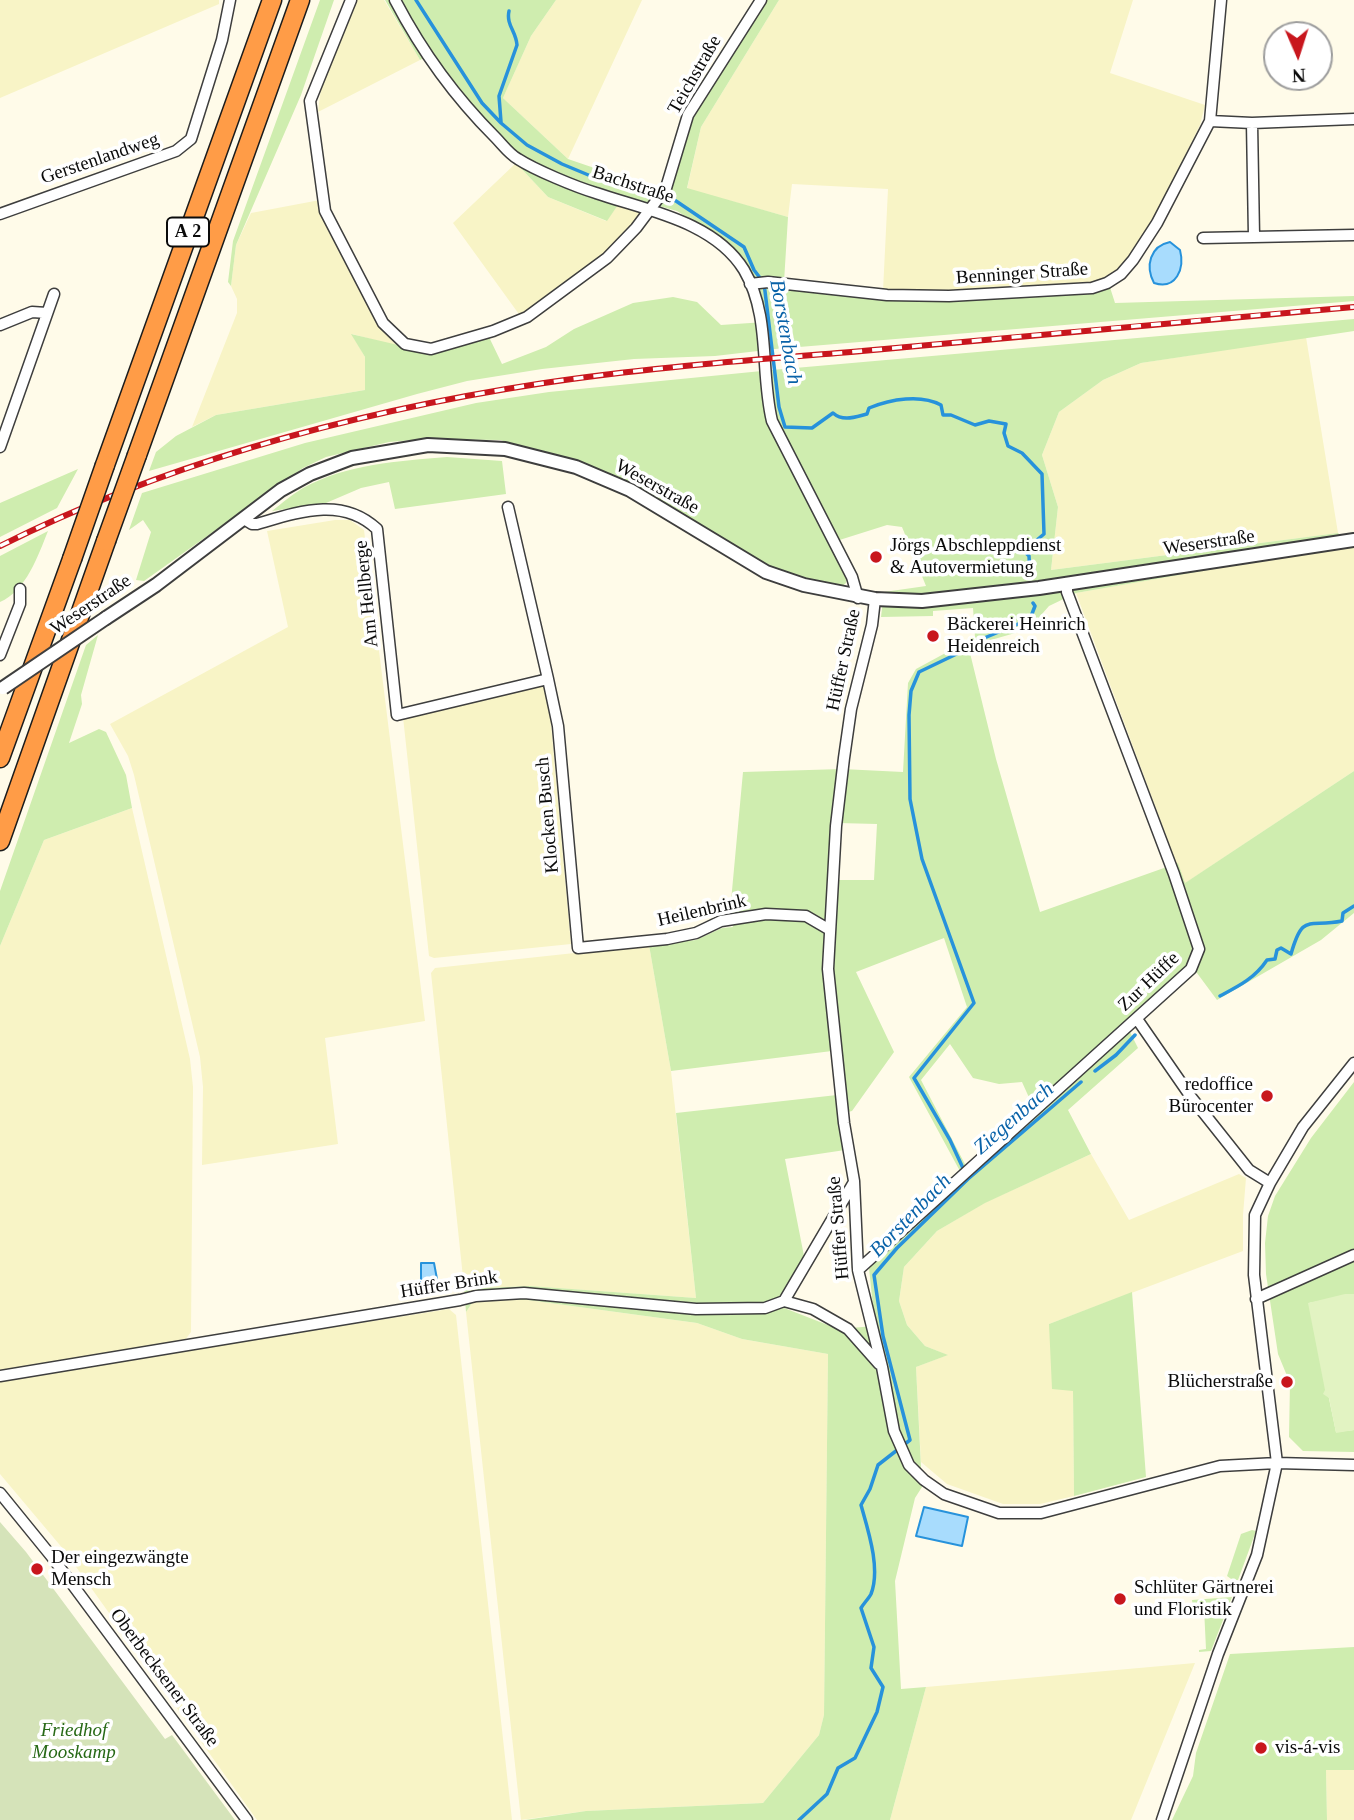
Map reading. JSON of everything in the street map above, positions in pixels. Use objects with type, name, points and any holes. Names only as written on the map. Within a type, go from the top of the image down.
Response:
[{"type":"highway","name":"A 2","points":[[0,758],[272,0]]},
{"type":"highway","name":"A 2","points":[[0,841],[300,0]]},
{"type":"street","name":"Gerstenlandweg","points":[[0,214],[176,151],[191,139],[222,40],[230,0]]},
{"type":"street","name":"Teichstraße","points":[[351,0],[310,101],[325,211],[383,323],[405,344],[431,349],[493,331],[527,317],[607,258],[666,188],[688,115],[761,0]]},
{"type":"street","name":"Bachstraße","points":[[395,0],[408,25],[466,109],[517,158],[593,193],[654,205],[713,240],[760,283],[768,404],[772,421],[847,566],[858,598]]},
{"type":"street","name":"Benninger Straße","points":[[760,283],[887,295],[949,296],[1092,288],[1121,275],[1157,223],[1210,121],[1221,0]]},
{"type":"street","points":[[1210,121],[1252,123],[1354,119]]},
{"type":"street","points":[[1252,123],[1254,236]]},
{"type":"street","points":[[1203,238],[1354,235]]},
{"type":"street","points":[[0,447],[54,294]]},
{"type":"street","points":[[0,325],[32,313],[47,313]]},
{"type":"street","name":"Weserstraße","points":[[2,689],[156,585],[281,491],[310,474],[352,458],[428,445],[495,447],[576,467],[630,490],[766,572],[804,585],[858,598],[922,601],[1067,583],[1354,540]]},
{"type":"street","name":"Klocken Busch","points":[[508,507],[558,726],[578,948]]},
{"type":"street","name":"Am Hellberge","points":[[244,519],[247,523],[257,524],[319,509],[342,510],[358,515],[377,529],[397,715],[548,680]]},
{"type":"street","name":"Zur Hüffe","points":[[859,1270],[1191,969],[1199,949],[1174,874],[1067,592],[1067,583]]},
{"type":"street","points":[[0,655],[20,604],[20,589]]},
{"type":"street","name":"Hüffer Straße","points":[[875,599],[872,625],[851,709],[844,758],[836,826],[828,969],[844,1123],[854,1181],[859,1270],[894,1431],[909,1465],[924,1480],[944,1493],[999,1513],[1041,1513],[1220,1466],[1277,1463]]},
{"type":"street","name":"Heilenbrink","points":[[578,948],[667,939],[695,933],[721,921],[766,914],[806,916],[830,930]]},
{"type":"street","points":[[1137,1019],[1191,1097],[1241,1159],[1250,1170],[1270,1183]]},
{"type":"street","points":[[1162,1820],[1220,1651],[1257,1555],[1277,1463],[1268,1376],[1256,1299],[1255,1215],[1270,1183],[1303,1127],[1354,1063]]},
{"type":"street","points":[[783,1301],[854,1181]]},
{"type":"street","points":[[1256,1299],[1354,1255]]},
{"type":"street","name":"Hüffer Brink","points":[[0,1376],[476,1296],[524,1293],[696,1309],[765,1308],[783,1301],[813,1309],[848,1329],[882,1367]]},
{"type":"street","points":[[1277,1463],[1354,1465]]},
{"type":"street","name":"Oberbecksener Straße","points":[[0,1493],[52,1557],[247,1820]]},
{"type":"shaded area","points":[[0,0],[219,0],[219,4],[0,98]]},
{"type":"shaded area","points":[[351,0],[384,0],[420,60],[318,112],[322,80]]},
{"type":"shaded area","points":[[556,0],[642,0],[568,159],[503,98],[531,36]]},
{"type":"shaded area","points":[[779,0],[1133,0],[1110,73],[1205,105],[1200,125],[1157,213],[1136,248],[1122,267],[1107,278],[1091,284],[953,293],[883,291],[888,189],[792,184],[788,217],[687,189],[701,127]]},
{"type":"shaded area","points":[[516,163],[548,197],[606,221],[620,202],[648,210],[606,256],[521,317],[453,223]]},
{"type":"shaded area","points":[[320,200],[323,217],[376,321],[397,346],[352,334],[365,357],[365,390],[216,415],[192,427],[237,313],[237,299],[231,286],[236,245],[251,213]]},
{"type":"shaded area","points":[[1306,337],[1338,533],[1051,570],[1058,507],[1042,455],[1059,412],[1103,380],[1141,363]]},
{"type":"shaded area","points":[[350,520],[364,530],[425,1021],[325,1038],[338,1144],[202,1165],[203,1087],[200,1057],[134,775],[128,756],[110,724],[288,627],[267,531]]},
{"type":"shaded area","points":[[1354,544],[1354,771],[1184,884],[1076,593]]},
{"type":"shaded area","points":[[544,684],[553,723],[571,944],[434,958],[429,956],[403,717]]},
{"type":"shaded area","points":[[132,808],[190,1059],[193,1087],[191,1332],[185,1340],[0,1370],[0,946],[44,840]]},
{"type":"shaded area","points":[[649,945],[671,1071],[696,1298],[529,1286],[471,1291],[464,1287],[431,973],[435,968]]},
{"type":"shaded area","points":[[1091,1154],[1129,1220],[1239,1174],[1246,1178],[1243,1251],[1049,1324],[1073,1390],[1074,1496],[1040,1504],[1003,1504],[947,1484],[921,1462],[916,1367],[947,1355],[925,1346],[907,1325],[899,1301],[904,1267],[937,1231],[984,1203]]},
{"type":"shaded area","points":[[483,1300],[528,1300],[697,1323],[742,1339],[828,1354],[824,1715],[819,1735],[763,1803],[586,1811],[521,1820],[466,1312],[472,1303]]},
{"type":"shaded area","points":[[449,1309],[456,1315],[512,1820],[257,1820],[64,1550],[0,1474],[0,1380]]},
{"type":"shaded area","points":[[1195,1663],[1131,1820],[890,1820],[926,1687]]},
{"type":"shaded area","points":[[1326,1770],[1354,1770],[1354,1820],[1327,1820]]},
{"type":"green space","points":[[320,0],[334,0],[301,95],[236,245],[231,286],[228,282],[233,241]]},
{"type":"green space","points":[[385,0],[556,0],[531,36],[503,98],[568,159],[650,187],[669,189],[683,113],[765,0],[779,0],[701,127],[687,188],[788,217],[784,282],[914,293],[1091,284],[1107,278],[1115,303],[1354,296],[1354,301],[715,356],[634,359],[542,369],[467,381],[149,471],[156,452],[176,436],[216,415],[365,390],[365,357],[351,334],[428,352],[488,335],[502,364],[546,347],[574,329],[633,303],[673,297],[697,302],[721,325],[765,322],[759,290],[743,257],[711,232],[677,211],[624,196],[607,221],[548,197],[468,106],[431,54],[420,60]]},
{"type":"green space","points":[[1354,319],[1354,331],[1141,363],[1103,380],[1059,412],[1042,455],[1058,507],[1051,570],[1338,533],[1351,545],[1076,593],[1049,606],[1029,629],[977,644],[969,649],[996,759],[1040,912],[1178,863],[1185,883],[1354,771],[1354,913],[1321,940],[1217,1000],[1194,969],[1129,1030],[1138,1048],[1068,1110],[1091,1154],[985,1203],[937,1231],[904,1267],[899,1301],[907,1325],[925,1346],[948,1355],[916,1367],[922,1487],[915,1498],[895,1581],[901,1689],[926,1687],[890,1820],[525,1820],[586,1811],[763,1803],[819,1735],[824,1715],[828,1354],[742,1339],[697,1323],[528,1300],[483,1300],[472,1303],[466,1312],[464,1287],[471,1291],[530,1286],[696,1298],[676,1113],[837,1095],[832,1051],[671,1071],[649,945],[696,940],[722,928],[733,927],[730,912],[743,772],[842,769],[903,772],[908,683],[916,669],[975,637],[973,608],[933,611],[933,616],[881,617],[884,592],[926,586],[902,527],[887,525],[830,543],[847,576],[846,583],[840,588],[766,572],[669,512],[575,469],[501,440],[424,439],[389,442],[326,457],[303,468],[144,581],[136,580],[151,532],[143,520],[129,530],[142,493],[305,443],[476,403],[549,392]],"holes":[[[838,823],[877,824],[874,880],[830,880]],[[944,938],[967,1007],[909,1077],[961,1173],[967,1168],[921,1080],[950,1044],[973,1078],[999,1084],[1022,1082],[1036,1113],[869,1268],[875,1326],[838,1329],[779,1306],[780,1298],[804,1256],[785,1159],[845,1150],[840,1114],[852,1111],[894,1052],[856,972]]]},
{"type":"green space","points":[[447,457],[502,461],[506,494],[395,509],[389,482],[361,488],[326,503],[272,511],[303,488],[337,474],[373,465]]},
{"type":"green space","points":[[78,469],[57,508],[0,537],[0,503]]},
{"type":"green space","points":[[48,531],[24,581],[9,597],[0,602],[0,556]]},
{"type":"green space","points":[[98,635],[81,695],[82,704],[69,743],[99,729],[106,732],[126,775],[132,808],[44,840],[0,946],[0,891],[86,645]]},
{"type":"green space","points":[[1354,1082],[1354,1294],[1309,1303],[1336,1432],[1354,1430],[1354,1452],[1303,1451],[1289,1437],[1290,1383],[1278,1354],[1266,1274],[1268,1216],[1275,1196],[1311,1138]]},
{"type":"green space","points":[[1132,1292],[1146,1477],[1074,1496],[1073,1391],[1052,1389],[1049,1324]]},
{"type":"green space","points":[[1354,1294],[1354,1430],[1336,1433],[1329,1398],[1323,1394],[1325,1390],[1308,1303]]},
{"type":"green space","name":"Friedhof Mooskamp","points":[[0,1522],[26,1552],[165,1739],[172,1735],[235,1820],[0,1820]]},
{"type":"green space","points":[[1256,1531],[1238,1580],[1234,1581],[1227,1576],[1241,1534]]},
{"type":"green space","points":[[1232,1597],[1211,1651],[1199,1652],[1206,1649],[1204,1608],[1193,1608],[1192,1600]]},
{"type":"green space","points":[[1354,1647],[1354,1770],[1326,1770],[1327,1820],[1172,1820],[1193,1776],[1196,1753],[1230,1654]]},
{"type":"water","points":[[1170,242],[1180,250],[1180,271],[1173,281],[1154,283],[1150,270],[1151,258],[1158,248]]},
{"type":"water","points":[[421,1263],[434,1263],[437,1279],[422,1283]]},
{"type":"water","points":[[924,1507],[968,1517],[962,1546],[916,1536]]},
{"type":"waterway","name":"Borstenbach","points":[[416,0],[482,103],[527,145],[598,179],[676,201],[744,247],[754,270],[764,283],[779,407],[785,427],[812,428],[833,413],[845,418],[854,417],[867,414],[869,408],[878,405],[915,399],[941,405],[943,415],[951,415],[975,425],[989,421],[1006,424],[1004,433],[1008,446],[1022,453],[1042,474],[1044,534],[1024,551],[1029,556],[1030,574]]},
{"type":"waterway","points":[[501,122],[499,96],[517,45],[509,11]]},
{"type":"waterway","name":"Borstenbach","points":[[799,1820],[827,1794],[838,1768],[855,1758],[877,1712],[883,1687],[871,1668],[874,1647],[861,1608],[871,1594],[875,1573],[861,1505],[878,1465],[910,1440],[883,1336],[874,1275],[897,1248],[968,1179],[950,1140],[914,1078],[974,1003],[922,859],[910,799],[911,691],[919,672],[967,649],[977,641],[1030,619],[1035,606],[1033,603]]},
{"type":"waterway","name":"Ziegenbach","points":[[1220,996],[1252,977],[1267,960],[1275,959],[1277,950],[1281,948],[1291,954],[1303,927],[1314,923],[1342,921],[1343,913],[1354,906]]},
{"type":"waterway","name":"Ziegenbach","points":[[1095,1071],[1116,1055],[1135,1035]]},
{"type":"waterway","name":"Ziegenbach","points":[[968,1179],[1081,1082]]},
{"type":"railway","points":[[0,546],[64,516],[197,465],[334,425],[474,395],[583,377],[663,368],[1354,307]]},
{"type":"place","name":"Jörgs Abschleppdienst & Autovermietung","points":[[876,557]]},
{"type":"place","name":"Bäckerei Heinrich Heidenreich","points":[[933,636]]},
{"type":"place","name":"redoffice Bürocenter","points":[[1267,1096]]},
{"type":"place","name":"Blücherstraße","points":[[1287,1382]]},
{"type":"place","name":"Der eingezwängte Mensch","points":[[37,1569]]},
{"type":"place","name":"Schlüter Gärtnerei und Floristik","points":[[1120,1599]]},
{"type":"place","name":"vis-á-vis","points":[[1261,1748]]}]
